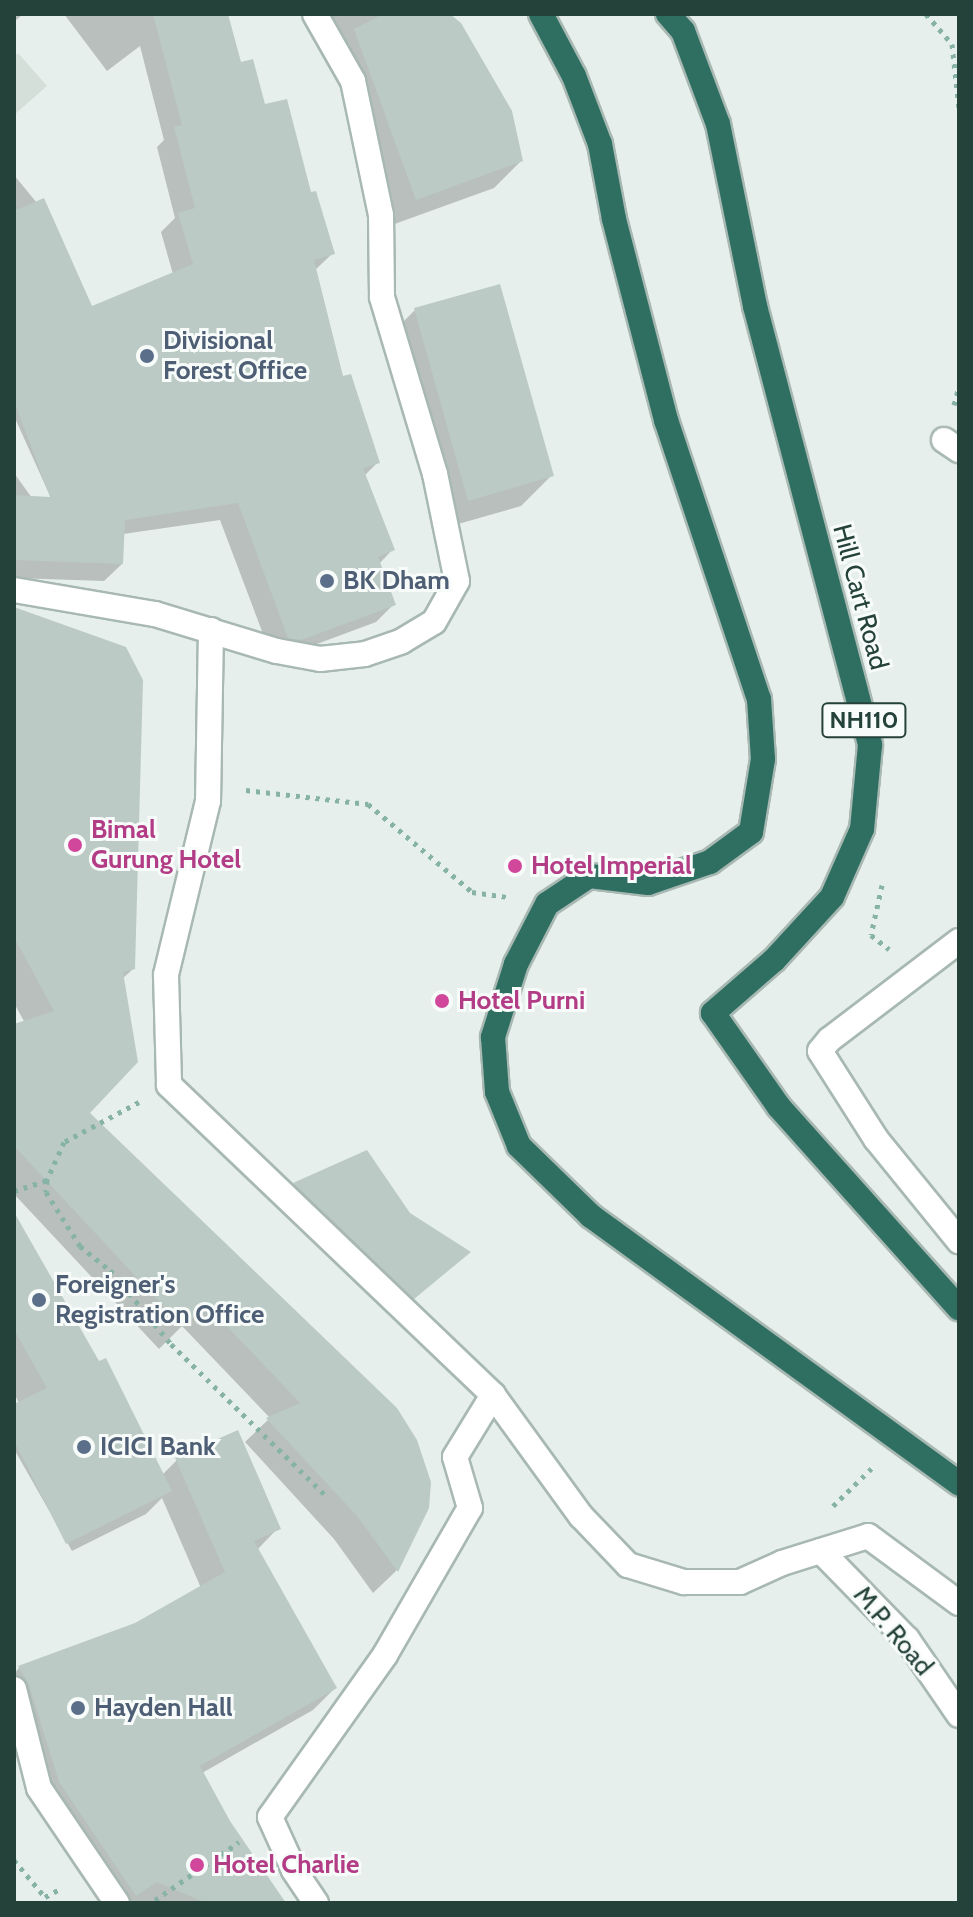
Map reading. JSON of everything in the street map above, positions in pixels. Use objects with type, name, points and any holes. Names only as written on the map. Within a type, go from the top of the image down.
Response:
[{"type":"highway","points":[[541,14],[574,76],[600,144],[614,219],[666,420],[759,699],[763,759],[751,832],[710,862],[648,883],[589,876],[547,904],[516,964],[493,1037],[497,1092],[519,1146],[591,1216],[959,1483]]},
{"type":"highway","name":"Hill Cart Road","points":[[668,14],[683,31],[718,124],[755,306],[870,745],[862,829],[832,897],[774,960],[713,1013],[779,1107],[959,1308]]},
{"type":"street","points":[[14,590],[155,614],[277,651],[320,659],[365,654],[402,641],[434,622],[457,581],[435,474],[382,297],[381,215],[353,81],[315,14]]},
{"type":"street","points":[[211,630],[209,786],[166,975],[169,1085],[493,1395],[581,1516],[628,1565],[684,1582],[740,1582],[782,1563],[868,1536],[959,1603]]},
{"type":"street","points":[[959,941],[829,1040],[820,1051],[876,1139],[959,1241]]},
{"type":"street","points":[[316,1903],[294,1870],[270,1817],[385,1655],[470,1508],[455,1457],[493,1395]]},
{"type":"street","name":"M.P. Road","points":[[821,1551],[907,1639],[959,1715]]},
{"type":"street","points":[[14,1689],[39,1788],[117,1903]]},
{"type":"path","points":[[926,14],[952,44],[959,108]]},
{"type":"path","points":[[209,786],[368,804],[472,892],[547,904]]},
{"type":"path","points":[[862,829],[885,874],[871,935],[919,971]]},
{"type":"path","points":[[169,1085],[64,1142],[47,1180],[46,1192],[80,1246],[110,1270],[171,1344],[324,1494]]},
{"type":"path","points":[[14,1191],[47,1180]]},
{"type":"path","points":[[821,1551],[824,1515],[901,1439]]},
{"type":"path","points":[[151,1903],[259,1829],[270,1817]]},
{"type":"path","points":[[14,1860],[45,1897],[94,1870]]},
{"type":"shaded area","points":[[18,53],[47,86],[14,115],[14,56]]},
{"type":"building","points":[[153,14],[228,14],[241,62],[253,59],[265,104],[287,99],[311,192],[316,191],[335,254],[314,260],[343,376],[351,374],[380,463],[363,468],[395,550],[378,557],[396,605],[301,640],[288,638],[238,503],[125,520],[123,564],[14,560],[14,495],[50,497],[14,401],[14,211],[44,198],[92,306],[193,264],[178,213],[195,208],[174,127],[182,125]]},
{"type":"building","points":[[383,14],[450,14],[461,23],[512,111],[523,161],[416,200],[354,29]]},
{"type":"building","points":[[500,284],[554,476],[468,501],[414,308]]},
{"type":"building","points":[[14,607],[126,647],[143,680],[135,969],[123,972],[138,1062],[90,1113],[397,1408],[417,1440],[431,1482],[429,1508],[398,1572],[357,1516],[266,1418],[300,1403],[206,1304],[183,1327],[14,1146],[14,1024],[54,1011],[14,937]]},
{"type":"building","points":[[367,1150],[410,1213],[471,1252],[414,1299],[293,1183]]},
{"type":"building","name":"ICICI Bank","points":[[14,1212],[99,1361],[106,1358],[172,1491],[66,1544],[14,1441],[14,1404],[47,1388],[14,1330]]},
{"type":"building","points":[[238,1430],[281,1529],[254,1541],[337,1688],[200,1766],[230,1821],[286,1903],[206,1903],[157,1882],[136,1896],[59,1782],[29,1685],[18,1666],[135,1623],[225,1572],[175,1458]]},
{"type":"place","name":"Divisional Forest Office","points":[[147,356]]},
{"type":"place","name":"BK Dham","points":[[327,581]]},
{"type":"place","name":"Bimal Gurung Hotel","points":[[75,845]]},
{"type":"place","name":"Hotel Imperial","points":[[515,866]]},
{"type":"place","name":"Hotel Purni","points":[[442,1001]]},
{"type":"place","name":"Foreigner's Registration Office","points":[[39,1300]]},
{"type":"place","name":"ICICI Bank","points":[[84,1447]]},
{"type":"place","name":"Hayden Hall","points":[[78,1708]]},
{"type":"place","name":"Hotel Charlie","points":[[197,1865]]}]
